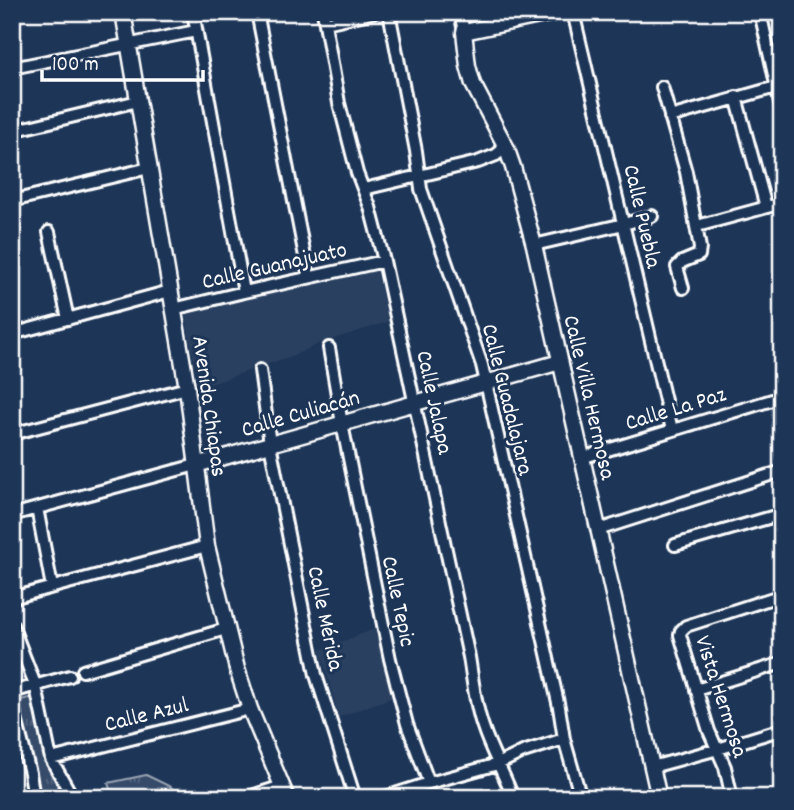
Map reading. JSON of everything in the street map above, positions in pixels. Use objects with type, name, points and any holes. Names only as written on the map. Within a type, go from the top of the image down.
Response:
[{"type":"street","name":"Avenida Chiapas","points":[[122,12],[187,388],[207,546],[226,629],[250,709],[285,792]]},
{"type":"street","points":[[193,12],[244,292]]},
{"type":"street","points":[[257,12],[309,277]]},
{"type":"street","points":[[324,18],[375,12]]},
{"type":"street","name":"Calle Guadalajara","points":[[389,12],[421,189],[487,383],[564,739],[581,798]]},
{"type":"street","name":"Calle Villa Hermosa","points":[[460,12],[473,84],[506,147],[534,245],[659,798]]},
{"type":"street","points":[[464,32],[531,15],[558,12]]},
{"type":"street","name":"Calle Puebla","points":[[573,12],[671,430]]},
{"type":"street","points":[[761,12],[776,57],[772,88],[782,111]]},
{"type":"street","name":"Calle Jalapa","points":[[324,18],[339,103],[384,261],[478,709],[486,737],[513,798]]},
{"type":"street","points":[[12,68],[196,32]]},
{"type":"street","points":[[662,87],[686,172],[700,253],[677,267],[683,288]]},
{"type":"street","points":[[670,117],[772,88]]},
{"type":"street","points":[[736,97],[766,206]]},
{"type":"street","points":[[12,131],[138,102]]},
{"type":"street","points":[[364,189],[478,162],[496,155],[506,147]]},
{"type":"street","points":[[12,201],[149,168]]},
{"type":"street","points":[[697,226],[782,203]]},
{"type":"street","points":[[534,245],[652,216]]},
{"type":"street","points":[[49,232],[68,319]]},
{"type":"street","name":"Calle Guanajuato","points":[[173,309],[384,261]]},
{"type":"street","name":"Calle Guanajuato","points":[[14,333],[170,291]]},
{"type":"street","points":[[12,314],[14,333]]},
{"type":"street","name":"Calle Tepic","points":[[329,348],[390,659],[407,724],[429,783]]},
{"type":"street","name":"Calle Culiacán","points":[[12,516],[560,362]]},
{"type":"street","name":"Calle Mérida","points":[[260,370],[270,444],[316,675],[355,798]]},
{"type":"street","points":[[12,434],[187,388]]},
{"type":"street","name":"Calle La Paz","points":[[581,458],[782,397]]},
{"type":"street","points":[[598,530],[782,471]]},
{"type":"street","points":[[37,508],[52,587]]},
{"type":"street","points":[[675,545],[782,514]]},
{"type":"street","points":[[12,598],[207,546]]},
{"type":"street","name":"Vista Hermosa","points":[[732,798],[725,767],[709,731],[680,635],[683,628],[782,595]]},
{"type":"street","points":[[12,625],[36,687],[51,759],[73,798]]},
{"type":"street","points":[[83,671],[226,629]]},
{"type":"street","points":[[696,690],[782,663]]},
{"type":"street","points":[[12,692],[69,676]]},
{"type":"street","points":[[12,704],[34,798]]},
{"type":"street","name":"Calle Azul","points":[[51,759],[250,709]]},
{"type":"street","points":[[652,767],[782,730]]},
{"type":"street","points":[[383,798],[498,764],[523,752],[564,739]]},
{"type":"street","points":[[245,798],[285,792]]},
{"type":"shaded area","points":[[376,267],[388,322],[320,343],[297,354],[199,388],[185,313]]},
{"type":"shaded area","points":[[375,629],[393,697],[339,717],[320,650]]},
{"type":"green space","points":[[12,641],[20,655],[26,681],[12,685]]},
{"type":"green space","points":[[34,697],[46,758],[66,798],[38,798],[16,701]]},
{"type":"green space","points":[[146,775],[171,787],[183,798],[113,798],[108,783]]}]
